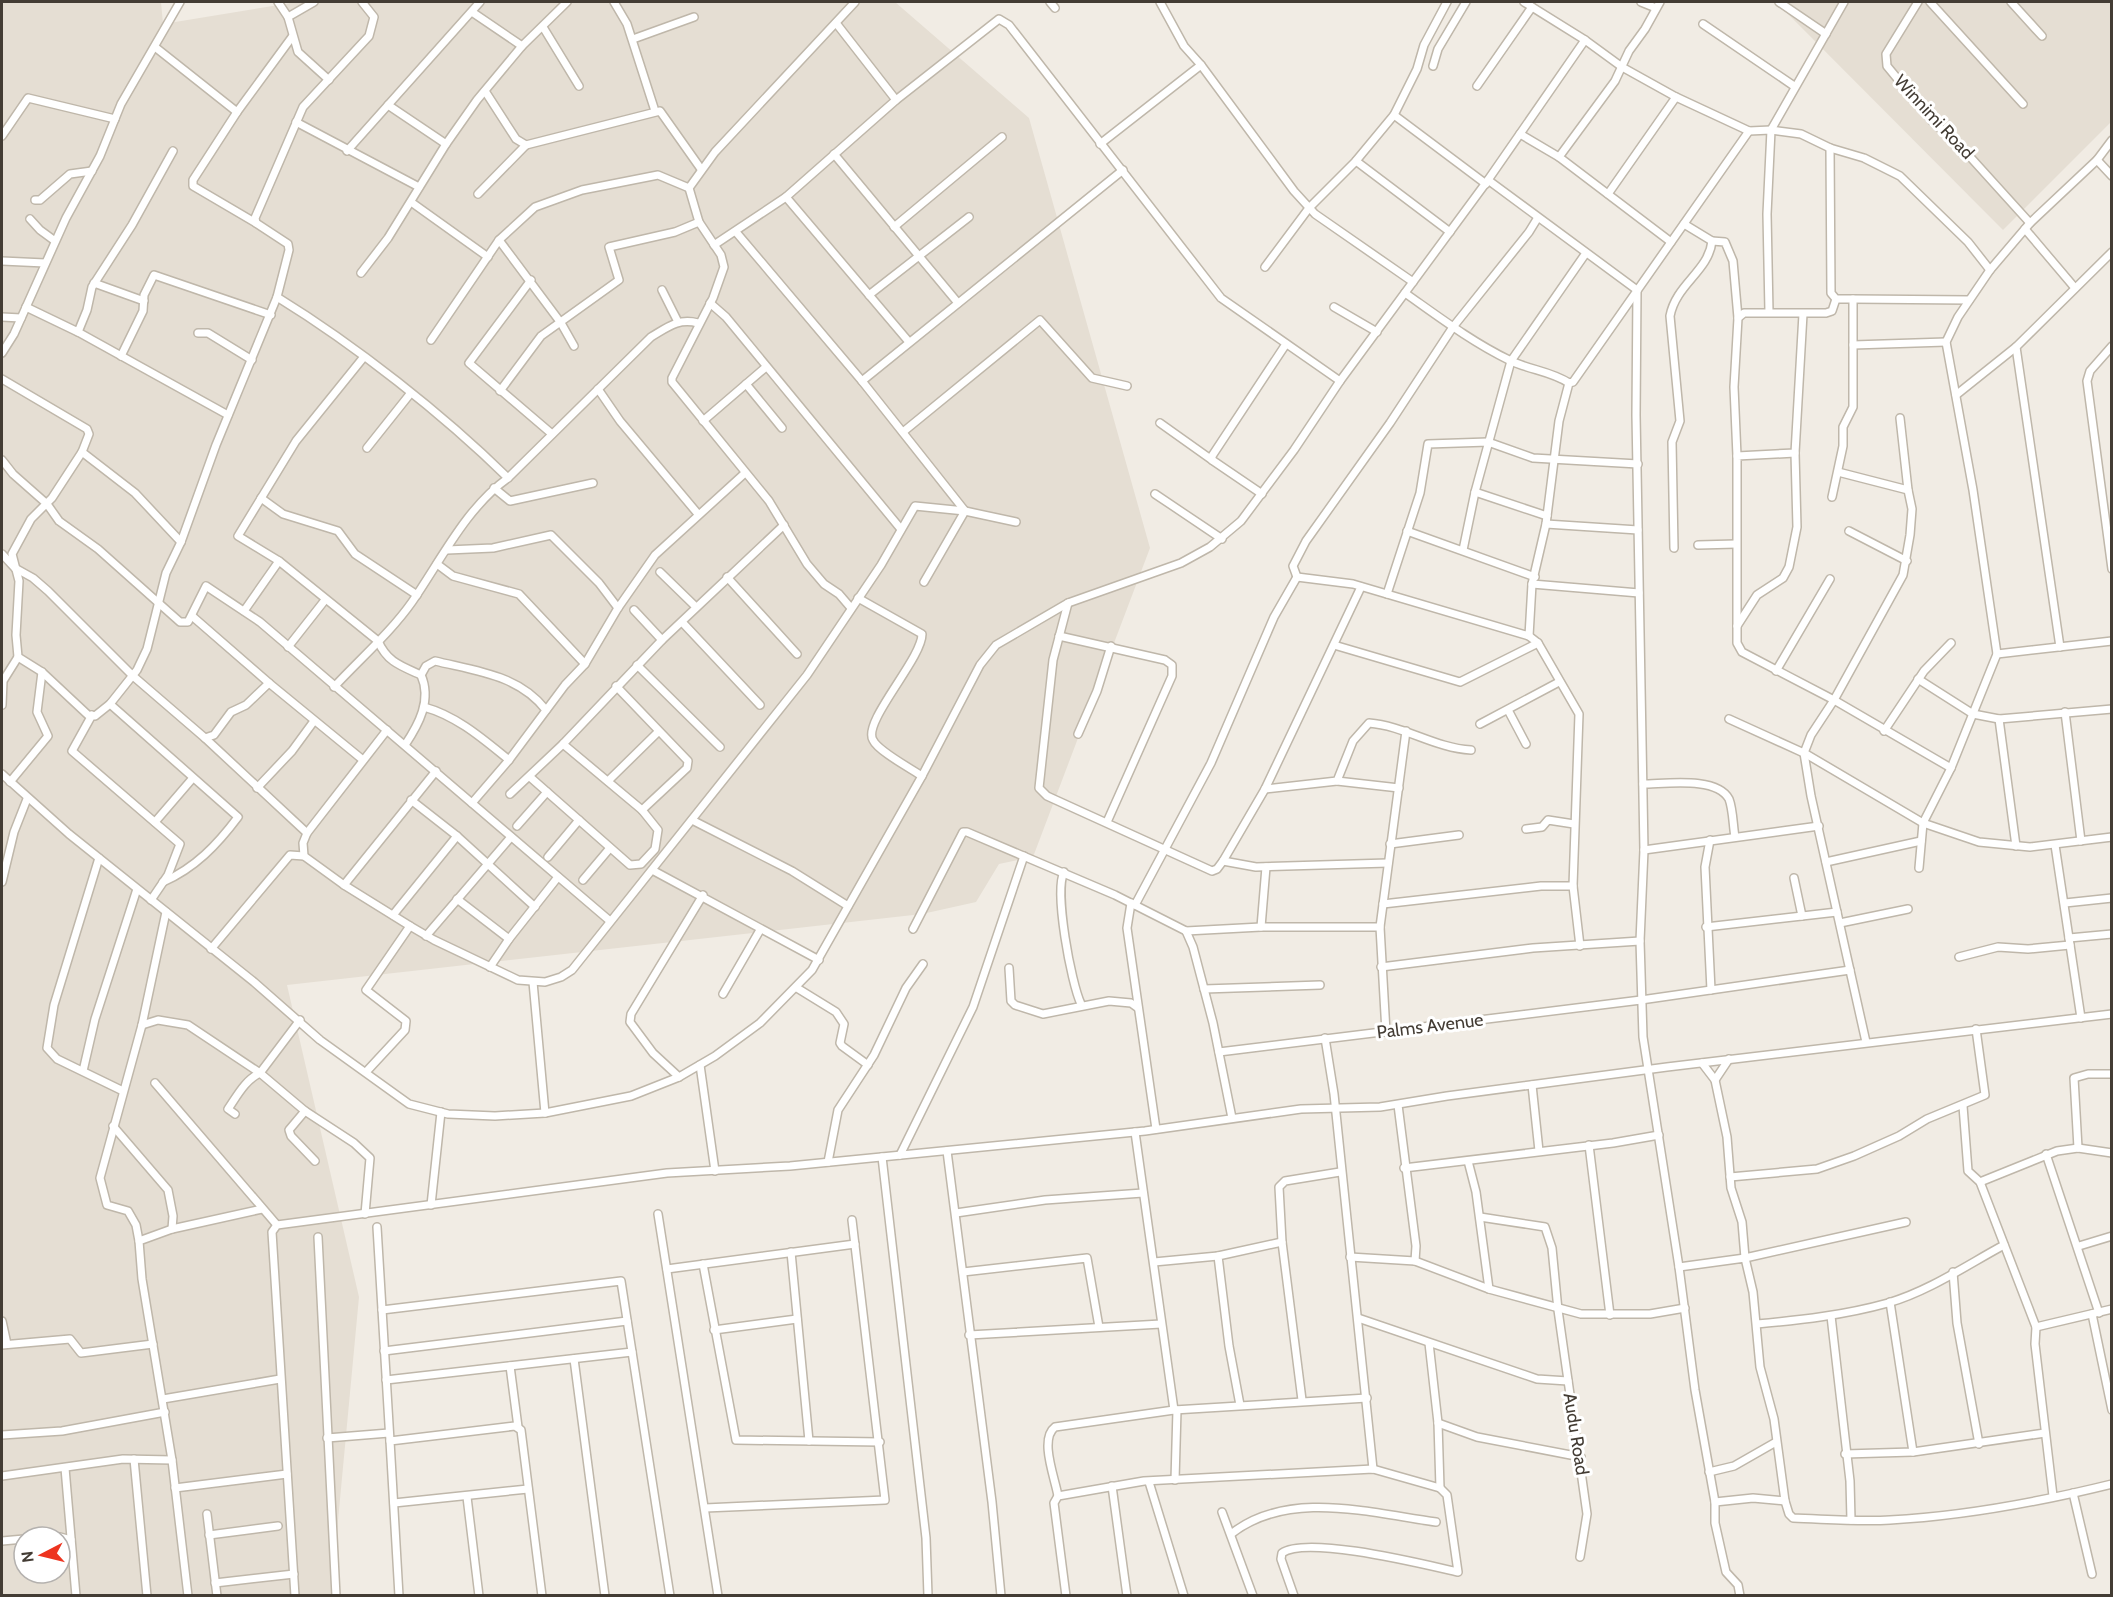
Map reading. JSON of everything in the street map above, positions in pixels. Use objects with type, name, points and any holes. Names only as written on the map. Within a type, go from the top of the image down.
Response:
[{"type":"street","points":[[2,354],[21,318],[55,241],[92,171],[115,119],[180,2]]},
{"type":"street","points":[[278,2],[288,17],[298,52],[329,80]]},
{"type":"street","points":[[288,17],[314,2]]},
{"type":"street","points":[[256,223],[255,218],[303,107],[369,36],[374,17],[362,2]]},
{"type":"street","points":[[347,151],[480,2]]},
{"type":"street","points":[[361,273],[388,238],[446,144],[485,91],[522,46],[567,2]]},
{"type":"street","points":[[614,2],[633,39],[655,111]]},
{"type":"street","points":[[851,608],[839,594],[819,579],[784,525],[672,378],[710,303],[724,267],[724,260],[699,222],[689,188],[701,169],[855,2]]},
{"type":"street","points":[[1050,2],[1055,8]]},
{"type":"street","points":[[1160,2],[1184,46],[1201,65],[1309,208],[1413,282]]},
{"type":"street","points":[[1265,267],[1309,208],[1356,161],[1394,115],[1417,69],[1424,45],[1448,2]]},
{"type":"street","points":[[1433,66],[1438,49],[1466,2]]},
{"type":"street","points":[[1524,2],[1585,40],[1622,67],[1676,97],[1749,131],[1771,130],[1801,135],[1830,148],[1864,158],[1910,183],[1968,242],[1990,270]]},
{"type":"street","points":[[1559,158],[1615,81],[1629,51],[1645,29],[1658,5],[1641,2]]},
{"type":"street","points":[[1779,2],[1826,34]]},
{"type":"street","points":[[1769,312],[1767,214],[1771,130],[1794,86],[1844,2]]},
{"type":"street","name":"Winnimi Road","points":[[1918,2],[1886,54],[1887,66],[1933,122],[1963,149],[2030,223]]},
{"type":"street","points":[[1930,2],[2023,104]]},
{"type":"street","points":[[2011,2],[2042,36]]},
{"type":"street","points":[[1477,86],[1532,7]]},
{"type":"street","points":[[472,12],[522,46]]},
{"type":"street","points":[[633,39],[694,16]]},
{"type":"street","points":[[714,245],[786,197],[896,100],[999,19],[1009,25],[1221,298],[1340,381]]},
{"type":"street","points":[[836,23],[896,100]]},
{"type":"street","points":[[1703,24],[1794,86]]},
{"type":"street","points":[[543,27],[579,86]]},
{"type":"street","points":[[151,900],[163,882],[180,844],[72,751],[92,716],[100,713],[110,704],[133,675],[147,649],[166,573],[181,542],[228,415],[278,297],[289,250],[288,244],[193,186],[193,180],[237,112],[292,37]]},
{"type":"street","points":[[2,774],[27,799],[300,1020],[320,1040],[400,1099],[419,1108],[495,1116],[545,1113],[631,1096],[679,1077],[760,1023],[797,988],[819,960],[922,776],[986,655],[1012,634],[1068,603],[1180,563],[1222,539],[1242,521],[1340,381],[1487,182],[1585,40]]},
{"type":"street","points":[[155,47],[237,112]]},
{"type":"street","points":[[1100,144],[1201,65]]},
{"type":"street","points":[[485,91],[516,139],[526,145]]},
{"type":"street","points":[[1608,194],[1676,97]]},
{"type":"street","points":[[2,136],[28,98],[115,119]]},
{"type":"street","points":[[388,105],[446,144]]},
{"type":"street","points":[[478,194],[526,145],[655,111],[660,111],[701,169]]},
{"type":"street","points":[[1394,115],[1637,290]]},
{"type":"street","points":[[296,122],[347,151],[419,186]]},
{"type":"street","points":[[1529,636],[1534,580],[1547,520],[1559,421],[1569,383],[1573,382],[1749,131]]},
{"type":"street","points":[[1521,134],[1559,158],[1671,242]]},
{"type":"street","points":[[894,227],[1002,137]]},
{"type":"street","points":[[1919,868],[1923,823],[1952,768],[1997,654],[1973,490],[1946,342],[1969,300],[1990,270],[2030,223],[2097,160],[2112,140]]},
{"type":"street","points":[[1738,318],[1744,313],[1803,314],[1832,311],[1836,299],[1831,288],[1830,148]]},
{"type":"street","points":[[78,332],[94,283],[132,225],[174,151]]},
{"type":"street","points":[[834,154],[958,303]]},
{"type":"street","points":[[2097,160],[2112,176]]},
{"type":"street","points":[[1356,161],[1450,232]]},
{"type":"street","points":[[862,381],[1123,170]]},
{"type":"street","points":[[35,200],[40,200],[70,174],[92,171]]},
{"type":"street","points":[[431,339],[499,240],[535,207],[582,190],[658,175],[689,188]]},
{"type":"street","points":[[786,197],[909,342]]},
{"type":"street","points":[[411,202],[488,257]]},
{"type":"street","points":[[869,295],[969,217]]},
{"type":"street","points":[[30,219],[55,241]]},
{"type":"street","points":[[1156,1129],[1127,928],[1133,904],[1211,763],[1274,617],[1297,577],[1293,566],[1304,545],[1390,423],[1453,327],[1537,219]]},
{"type":"street","points":[[500,391],[541,336],[619,280],[609,247],[675,232],[699,222]]},
{"type":"street","points":[[1684,224],[1712,242],[1725,242],[1733,261],[1738,318],[1734,387],[1737,456],[1737,643],[1742,652],[1834,700],[1884,731],[1952,768]]},
{"type":"street","points":[[2025,230],[2075,288]]},
{"type":"street","points":[[736,232],[862,381],[965,511]]},
{"type":"street","points":[[499,240],[531,280],[574,346]]},
{"type":"street","points":[[1674,548],[1672,442],[1680,421],[1670,316],[1673,301],[1707,259],[1712,242]]},
{"type":"street","points":[[1956,395],[2016,347],[2112,252]]},
{"type":"street","points":[[1463,550],[1475,492],[1511,361],[1586,253]]},
{"type":"street","points":[[2,261],[45,263]]},
{"type":"street","points":[[121,356],[143,311],[144,300],[154,275],[271,315]]},
{"type":"street","points":[[531,280],[469,363],[552,434]]},
{"type":"street","points":[[94,283],[144,300]]},
{"type":"street","points":[[663,290],[678,322]]},
{"type":"street","points":[[1637,290],[1636,416],[1644,850],[1640,941],[1646,1070],[1680,1267],[1695,1390],[1715,1502],[1713,1514],[1726,1572],[1738,1585],[1740,1596]]},
{"type":"street","points":[[1405,293],[1453,327],[1511,361],[1558,375],[1569,383]]},
{"type":"street","points":[[278,297],[410,394],[456,431],[508,478]]},
{"type":"street","points":[[1836,299],[1969,300]]},
{"type":"street","points":[[1832,497],[1839,472],[1843,427],[1853,407],[1853,299]]},
{"type":"street","points":[[710,303],[726,316],[900,528]]},
{"type":"street","points":[[1334,306],[1377,332]]},
{"type":"street","points":[[26,307],[78,332],[228,415]]},
{"type":"street","points":[[1736,627],[1757,595],[1783,578],[1789,567],[1797,527],[1795,453],[1803,314]]},
{"type":"street","points":[[2,317],[21,318]]},
{"type":"street","points":[[903,432],[1040,320],[1092,378],[1127,386]]},
{"type":"street","points":[[334,687],[378,641],[417,595],[447,550],[494,488],[508,478],[651,338],[678,322],[698,323]]},
{"type":"street","points":[[198,333],[208,333],[252,360]]},
{"type":"street","points":[[1853,345],[1946,342]]},
{"type":"street","points":[[1212,460],[1212,456],[1286,344]]},
{"type":"street","points":[[2112,346],[2090,371],[2087,381],[2112,569]]},
{"type":"street","points":[[2016,347],[2060,647]]},
{"type":"street","points":[[363,358],[296,441],[238,536],[279,561],[378,641],[384,654],[394,664],[421,675],[426,686],[424,707],[418,725],[405,745]]},
{"type":"street","points":[[703,421],[766,367]]},
{"type":"street","points":[[2,379],[87,429],[89,434],[82,452],[46,504],[31,519],[12,554],[19,581],[16,635],[18,657],[3,681],[2,705]]},
{"type":"street","points":[[746,384],[782,428]]},
{"type":"street","points":[[598,390],[620,421],[698,514]]},
{"type":"street","points":[[366,448],[410,394]]},
{"type":"street","points":[[1866,1042],[1807,775],[1806,747],[1902,575],[1907,561],[1912,509],[1900,418]]},
{"type":"street","points":[[1160,423],[1262,494]]},
{"type":"street","points":[[1387,594],[1420,493],[1428,444],[1488,442],[1533,458],[1638,464]]},
{"type":"street","points":[[82,452],[135,494],[181,542]]},
{"type":"street","points":[[1737,456],[1795,453]]},
{"type":"street","points":[[2,460],[13,474],[46,504],[59,521],[98,549],[158,605],[180,622],[188,622],[206,586],[244,611],[436,771],[609,921]]},
{"type":"street","points":[[1839,472],[1908,490]]},
{"type":"street","points":[[472,802],[509,760],[546,710],[585,664],[618,608],[655,555],[745,473]]},
{"type":"street","points":[[494,488],[510,501],[593,483]]},
{"type":"street","points":[[1475,492],[1547,520],[1638,530]]},
{"type":"street","points":[[1155,494],[1222,539]]},
{"type":"street","points":[[261,498],[284,514],[338,531],[356,554],[417,595]]},
{"type":"street","points":[[211,949],[290,855],[304,856],[344,885],[426,936],[518,980],[533,982],[554,980],[572,970],[609,921],[654,871],[678,835],[807,675],[881,565],[900,528],[918,505],[965,511],[1016,522]]},
{"type":"street","points":[[924,582],[965,511]]},
{"type":"street","points":[[510,794],[564,744],[616,686],[662,640],[784,525]]},
{"type":"street","points":[[1407,531],[1463,550],[1534,580],[1639,593]]},
{"type":"street","points":[[1849,531],[1907,561]]},
{"type":"street","points":[[447,550],[493,548],[551,535],[599,583],[618,608]]},
{"type":"street","points":[[1698,545],[1736,544]]},
{"type":"street","points":[[2,554],[15,568],[33,578],[48,591],[133,675],[307,833]]},
{"type":"street","points":[[244,611],[279,561]]},
{"type":"street","points":[[437,564],[453,576],[519,594],[585,664]]},
{"type":"street","points":[[660,572],[696,608]]},
{"type":"street","points":[[727,577],[797,654]]},
{"type":"street","points":[[1297,577],[1361,587],[1387,594],[1529,636],[1538,643],[1579,714],[1574,824],[1574,886],[1580,946]]},
{"type":"street","points":[[1776,671],[1830,579]]},
{"type":"street","points":[[1068,603],[1053,660],[1039,788],[1047,796],[1206,870],[1217,869],[1223,861],[1265,789],[1361,587]]},
{"type":"street","points":[[858,598],[922,634],[912,662],[903,671],[871,728],[872,739],[875,743],[922,776]]},
{"type":"street","points":[[288,647],[325,600]]},
{"type":"street","points":[[634,610],[662,640]]},
{"type":"street","points":[[192,616],[363,760]]},
{"type":"street","points":[[682,622],[760,705]]},
{"type":"street","points":[[1059,636],[1093,645],[1112,646],[1165,660],[1172,665],[1173,670],[1107,822]]},
{"type":"street","points":[[1997,654],[2112,641]]},
{"type":"street","points":[[1884,731],[1918,679],[1951,642]]},
{"type":"street","points":[[1334,645],[1460,682],[1538,643]]},
{"type":"street","points":[[1078,734],[1097,691],[1112,646]]},
{"type":"street","points":[[18,657],[42,672],[92,716]]},
{"type":"street","points":[[421,675],[426,666],[435,661],[510,680],[536,696],[546,710]]},
{"type":"street","points":[[637,665],[720,747]]},
{"type":"street","points":[[10,782],[48,736],[37,712],[42,672]]},
{"type":"street","points":[[1918,679],[1973,714],[1999,719],[2112,709]]},
{"type":"street","points":[[1480,724],[1559,682]]},
{"type":"street","points":[[205,738],[214,735],[231,712],[246,705],[269,683]]},
{"type":"street","points":[[616,686],[688,761],[688,764],[642,810]]},
{"type":"street","points":[[110,704],[192,779],[238,817],[223,837],[186,872],[163,882]]},
{"type":"street","points":[[424,707],[440,711],[465,726],[509,760]]},
{"type":"street","points":[[1508,710],[1526,744]]},
{"type":"street","points":[[2065,712],[2081,841]]},
{"type":"street","points":[[1729,719],[1806,754],[1923,823],[1979,842],[2016,846],[2055,845],[2112,837]]},
{"type":"street","points":[[1999,719],[2016,846]]},
{"type":"street","points":[[257,788],[291,751],[314,721]]},
{"type":"street","points":[[1337,781],[1353,741],[1364,725],[1380,724],[1406,731],[1452,749],[1471,750]]},
{"type":"street","points":[[304,856],[303,843],[307,833],[387,730]]},
{"type":"street","points":[[1386,1032],[1380,927],[1406,731]]},
{"type":"street","points":[[608,781],[658,732]]},
{"type":"street","points":[[530,777],[610,848],[636,866],[641,864],[655,849],[658,830],[642,810],[564,744]]},
{"type":"street","points":[[344,885],[436,771]]},
{"type":"street","points":[[155,822],[192,779]]},
{"type":"street","points":[[1265,789],[1337,781],[1399,788]]},
{"type":"street","points":[[1643,784],[1700,783],[1718,788],[1729,799],[1735,837]]},
{"type":"street","points":[[517,826],[547,792]]},
{"type":"street","points":[[2,882],[14,832],[27,799]]},
{"type":"street","points":[[411,800],[457,836],[535,907]]},
{"type":"street","points":[[548,857],[579,820]]},
{"type":"street","points":[[692,820],[792,871],[848,906]]},
{"type":"street","points":[[1526,829],[1542,827],[1548,820],[1574,824]]},
{"type":"street","points":[[1644,850],[1819,826]]},
{"type":"street","points":[[913,928],[963,832],[1064,872],[1186,931],[1260,927],[1380,927]]},
{"type":"street","points":[[1390,844],[1459,835]]},
{"type":"street","points":[[393,915],[457,836]]},
{"type":"street","points":[[426,936],[511,837]]},
{"type":"street","points":[[1710,840],[1705,867],[1706,927],[1711,990]]},
{"type":"street","points":[[1826,862],[1921,841]]},
{"type":"street","points":[[2055,845],[2081,1018]]},
{"type":"street","points":[[583,880],[610,848]]},
{"type":"street","points":[[900,1155],[973,1008],[1024,856]]},
{"type":"street","points":[[99,858],[47,1031],[46,1048],[57,1059],[123,1091]]},
{"type":"street","points":[[1223,861],[1266,867],[1388,863]]},
{"type":"street","points":[[1260,927],[1266,867]]},
{"type":"street","points":[[654,871],[703,895],[760,930],[819,960]]},
{"type":"street","points":[[1064,872],[1059,881],[1061,897],[1073,982],[1081,1004]]},
{"type":"street","points":[[490,967],[508,939],[558,878]]},
{"type":"street","points":[[1794,878],[1802,916]]},
{"type":"street","points":[[1383,904],[1541,886],[1574,886]]},
{"type":"street","points":[[83,1071],[95,1019],[137,889]]},
{"type":"street","points":[[679,1077],[653,1053],[630,1022],[632,1014],[703,895]]},
{"type":"street","points":[[2065,903],[2112,898]]},
{"type":"street","points":[[457,899],[508,939]]},
{"type":"street","points":[[1840,923],[1908,909]]},
{"type":"street","points":[[166,912],[142,1025],[100,1178],[107,1205],[128,1211],[136,1225],[172,1460],[188,1596]]},
{"type":"street","points":[[1706,927],[1837,912]]},
{"type":"street","points":[[366,1072],[405,1030],[406,1021],[366,990],[410,926]]},
{"type":"street","points":[[723,994],[760,930]]},
{"type":"street","points":[[1186,931],[1194,947],[1232,1118]]},
{"type":"street","points":[[1959,957],[1998,947],[2028,949],[2112,934]]},
{"type":"street","points":[[1381,967],[1533,948],[1640,941]]},
{"type":"street","points":[[828,1162],[838,1110],[868,1065],[906,988],[923,964]]},
{"type":"street","points":[[1009,968],[1011,1001],[1015,1005],[1043,1014],[1081,1004],[1109,1001],[1131,1003],[1138,1008]]},
{"type":"street","name":"Palms Avenue","points":[[1219,1052],[1641,1000],[1850,970]]},
{"type":"street","points":[[533,982],[545,1113]]},
{"type":"street","points":[[1204,989],[1320,985]]},
{"type":"street","points":[[797,988],[836,1012],[844,1024],[840,1043],[868,1065]]},
{"type":"street","points":[[295,1596],[272,1232],[277,1225],[668,1173],[828,1162],[1135,1132],[1301,1109],[1398,1105],[1447,1096],[1729,1059],[2112,1014]]},
{"type":"street","points":[[142,1025],[158,1020],[188,1024],[260,1073],[306,1111],[354,1143],[370,1158],[365,1214]]},
{"type":"street","points":[[235,1114],[228,1109],[239,1092],[260,1073],[300,1020]]},
{"type":"street","points":[[1730,1177],[1817,1169],[1854,1156],[1899,1136],[1927,1119],[1985,1095],[1976,1029]]},
{"type":"street","points":[[1325,1038],[1336,1108],[1340,1172],[1358,1317],[1373,1469]]},
{"type":"street","points":[[1715,1080],[1729,1059]]},
{"type":"street","points":[[1702,1063],[1715,1080],[1727,1137],[1730,1177],[1742,1222],[1745,1258],[1757,1324],[1760,1367],[1774,1419],[1785,1501],[1789,1514],[1793,1518],[1890,1520],[2025,1503],[2112,1484]]},
{"type":"street","points":[[700,1065],[715,1171]]},
{"type":"street","points":[[2078,1149],[2074,1078],[2088,1074],[2112,1074]]},
{"type":"street","points":[[155,1083],[277,1225]]},
{"type":"street","points":[[1532,1085],[1539,1151]]},
{"type":"street","points":[[1398,1105],[1404,1168],[1416,1246],[1415,1261]]},
{"type":"street","points":[[1963,1106],[1968,1172],[1980,1182],[2036,1327],[2035,1344],[2053,1496]]},
{"type":"street","points":[[306,1111],[289,1130],[291,1136],[315,1161]]},
{"type":"street","points":[[431,1205],[441,1112]]},
{"type":"street","points":[[113,1126],[168,1190],[173,1216],[172,1229]]},
{"type":"street","points":[[1135,1132],[1161,1324],[1176,1410],[1175,1480]]},
{"type":"street","points":[[1404,1168],[1659,1135]]},
{"type":"street","points":[[1589,1145],[1610,1316]]},
{"type":"street","points":[[1980,1182],[2046,1154],[2078,1149],[2112,1153]]},
{"type":"street","points":[[947,1151],[992,1502],[1001,1596]]},
{"type":"street","points":[[2046,1154],[2079,1246],[2109,1381],[2112,1410]]},
{"type":"street","points":[[882,1157],[926,1538],[928,1596]]},
{"type":"street","points":[[1468,1161],[1480,1217],[1489,1289]]},
{"type":"street","points":[[1302,1400],[1282,1242],[1280,1185],[1340,1172]]},
{"type":"street","points":[[956,1213],[1045,1200],[1143,1193]]},
{"type":"street","points":[[139,1241],[172,1229],[262,1209]]},
{"type":"street","points":[[658,1214],[718,1596]]},
{"type":"street","name":"Audu Road","points":[[1480,1217],[1545,1227],[1552,1248],[1558,1310],[1581,1457],[1587,1514],[1580,1557]]},
{"type":"street","points":[[705,1508],[882,1502],[885,1494],[880,1442],[852,1220]]},
{"type":"street","points":[[1680,1267],[1745,1258],[1906,1222]]},
{"type":"street","points":[[377,1227],[399,1596]]},
{"type":"street","points":[[2079,1246],[2112,1236]]},
{"type":"street","points":[[318,1237],[336,1596]]},
{"type":"street","points":[[1154,1262],[1218,1256],[1282,1242]]},
{"type":"street","points":[[667,1269],[855,1244]]},
{"type":"street","points":[[1757,1324],[1831,1316],[1890,1302],[2004,1245]]},
{"type":"street","points":[[791,1252],[809,1441]]},
{"type":"street","points":[[1218,1256],[1229,1346],[1240,1405]]},
{"type":"street","points":[[1350,1257],[1415,1261],[1489,1289],[1558,1310],[1581,1314],[1610,1316],[1650,1314],[1685,1308]]},
{"type":"street","points":[[963,1272],[1087,1258],[1099,1327]]},
{"type":"street","points":[[703,1264],[736,1440],[880,1442]]},
{"type":"street","points":[[1953,1272],[1957,1323],[1979,1444]]},
{"type":"street","points":[[382,1310],[621,1281],[670,1596]]},
{"type":"street","points":[[1890,1302],[1912,1452]]},
{"type":"street","points":[[2036,1327],[2112,1309]]},
{"type":"street","points":[[1831,1316],[1845,1454],[1850,1481],[1851,1520]]},
{"type":"street","points":[[1358,1317],[1537,1379],[1568,1381]]},
{"type":"street","points":[[714,1330],[797,1319]]},
{"type":"street","points":[[2,1321],[4,1345],[70,1339],[81,1353],[153,1344]]},
{"type":"street","points":[[384,1351],[627,1321]]},
{"type":"street","points":[[969,1335],[1161,1324]]},
{"type":"street","points":[[1429,1343],[1438,1423],[1440,1488]]},
{"type":"street","points":[[386,1380],[632,1352]]},
{"type":"street","points":[[574,1359],[605,1596]]},
{"type":"street","points":[[510,1366],[543,1596]]},
{"type":"street","points":[[163,1399],[280,1379]]},
{"type":"street","points":[[1066,1596],[1054,1503],[1058,1496],[1047,1441],[1050,1431],[1055,1427],[1176,1410],[1302,1400],[1367,1398]]},
{"type":"street","points":[[2,1435],[62,1431],[165,1412]]},
{"type":"street","points":[[1438,1423],[1477,1437],[1581,1457]]},
{"type":"street","points":[[327,1438],[390,1437],[518,1427]]},
{"type":"street","points":[[1845,1454],[1912,1452],[2045,1433]]},
{"type":"street","points":[[1709,1472],[1734,1466],[1776,1442]]},
{"type":"street","points":[[2,1476],[134,1459],[172,1460]]},
{"type":"street","points":[[134,1459],[147,1596]]},
{"type":"street","points":[[65,1468],[70,1525]]},
{"type":"street","points":[[1058,1496],[1149,1482],[1310,1470],[1373,1469],[1440,1488],[1447,1495],[1458,1572],[1384,1555],[1308,1547],[1287,1549],[1282,1553],[1281,1559],[1294,1596]]},
{"type":"street","points":[[175,1488],[287,1474]]},
{"type":"street","points":[[1149,1482],[1184,1596]]},
{"type":"street","points":[[1112,1486],[1127,1596]]},
{"type":"street","points":[[394,1503],[528,1489]]},
{"type":"street","points":[[2073,1493],[2092,1574]]},
{"type":"street","points":[[467,1497],[479,1596]]},
{"type":"street","points":[[1715,1502],[1753,1498],[1785,1501]]},
{"type":"street","points":[[1231,1534],[1259,1516],[1285,1509],[1336,1509],[1436,1522]]},
{"type":"street","points":[[1222,1512],[1253,1596]]},
{"type":"street","points":[[207,1514],[217,1596]]},
{"type":"street","points":[[209,1535],[278,1526]]},
{"type":"street","points":[[72,1551],[76,1596]]},
{"type":"street","points":[[215,1583],[294,1574]]},
{"type":"shaded area","points":[[2,2],[161,2],[163,24],[297,2],[895,2],[1029,118],[1150,548],[1033,857],[999,864],[976,902],[922,914],[287,985],[359,1297],[331,1595],[2,1596]]},
{"type":"shaded area","points":[[1776,2],[2111,2],[2111,122],[2003,230]]}]
